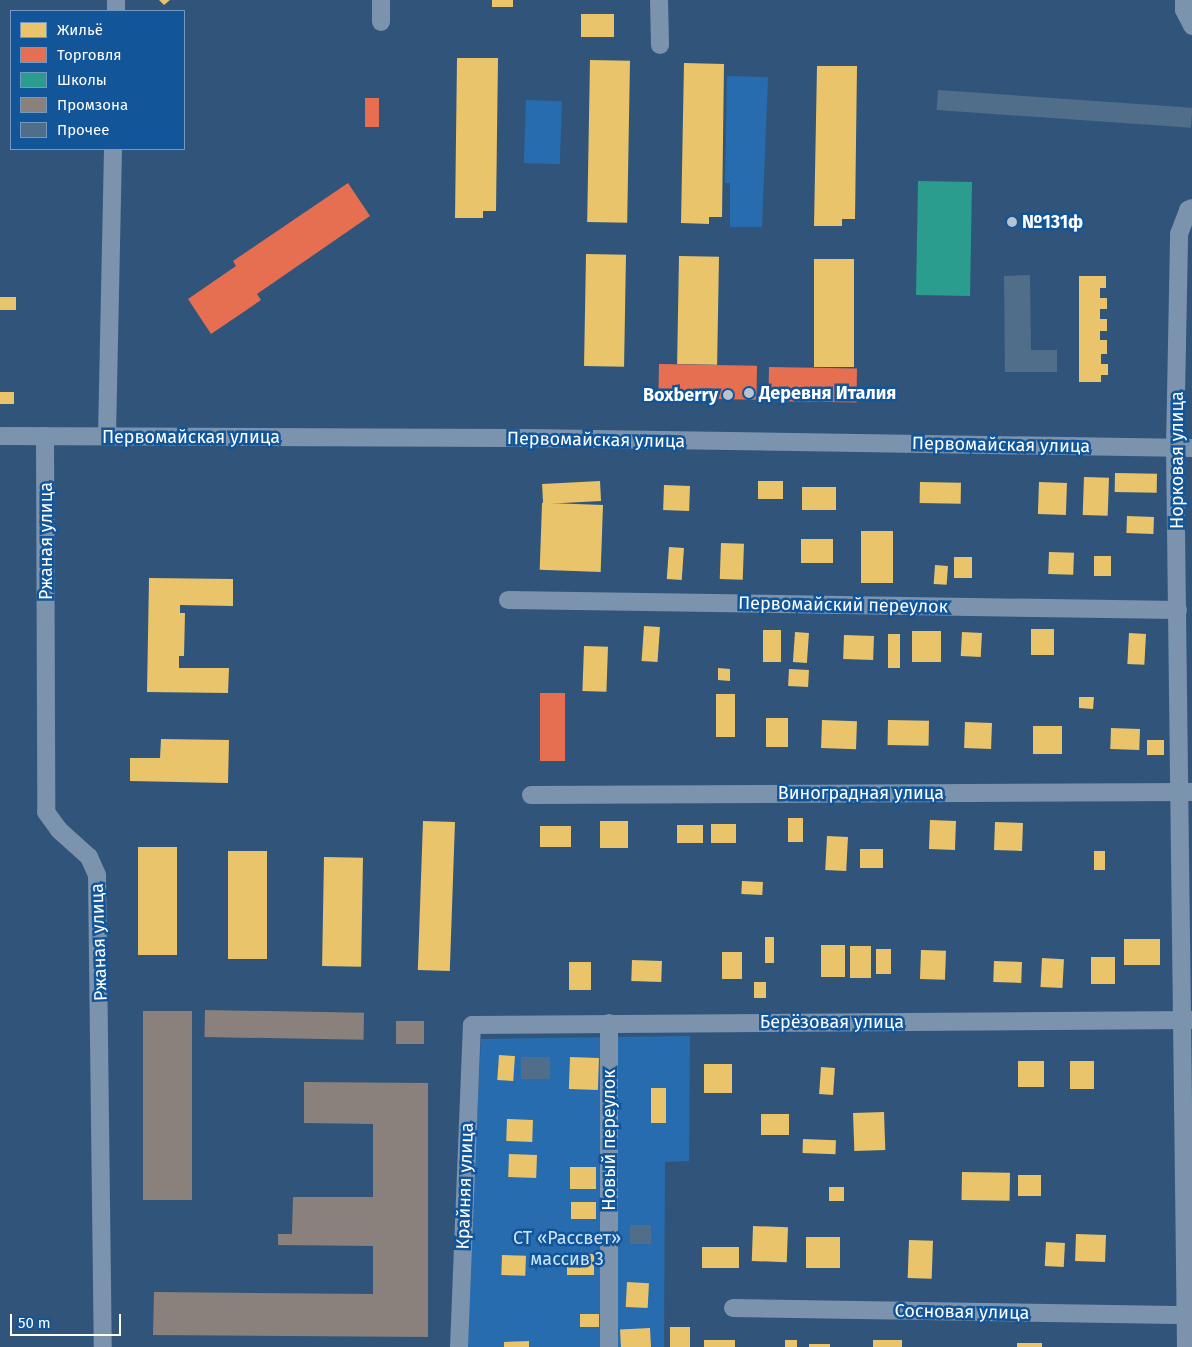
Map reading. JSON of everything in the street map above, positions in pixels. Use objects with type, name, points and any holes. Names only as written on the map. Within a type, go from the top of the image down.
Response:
[{"type":"street","points":[[380,22],[381,0]]},
{"type":"street","points":[[659,0],[660,45]]},
{"type":"street","points":[[1184,0],[1184,10],[1192,26]]},
{"type":"street","points":[[107,436],[113,150]]},
{"type":"street","name":"Норковая улица","points":[[1186,1347],[1189,1315],[1186,792],[1178,610],[1184,448],[1179,234],[1188,210],[1192,208]]},
{"type":"street","name":"Первомайская улица","points":[[0,436],[1184,448]]},
{"type":"street","name":"Ржаная улица","points":[[45,436],[46,812],[59,830],[89,856],[97,875],[104,1215],[103,1347]]},
{"type":"street","name":"Первомайский переулок","points":[[508,600],[1178,610]]},
{"type":"street","name":"Виноградная улица","points":[[531,795],[1186,792]]},
{"type":"street","name":"Берёзовая улица","points":[[472,1025],[1187,1020]]},
{"type":"street","name":"Новый переулок","points":[[609,1023],[609,1347]]},
{"type":"street","name":"Крайняя улица","points":[[459,1347],[472,1025]]},
{"type":"street","name":"Сосновая улица","points":[[733,1308],[1189,1315]]},
{"type":"green space","points":[[727,76],[768,77],[762,227],[730,227],[730,183],[725,183]]},
{"type":"green space","points":[[526,100],[562,101],[560,164],[524,163]]},
{"type":"green space","name":"СТ «Рассвет» массив 3","points":[[690,1036],[689,1161],[665,1162],[664,1347],[465,1347],[481,1039]]},
{"type":"building: Жильё","points":[[159,0],[170,0],[164,5]]},
{"type":"building: Жильё","points":[[492,0],[513,0],[513,7],[492,7]]},
{"type":"building: Жильё","points":[[581,14],[614,14],[614,37],[581,37]]},
{"type":"building: Жильё","points":[[457,58],[498,58],[496,211],[483,211],[483,218],[455,218]]},
{"type":"building: Жильё","points":[[590,60],[630,61],[627,223],[587,222]]},
{"type":"building: Жильё","points":[[684,63],[724,64],[722,217],[709,217],[709,224],[681,223]]},
{"type":"building: Жильё","points":[[817,66],[857,66],[855,219],[842,219],[842,226],[814,226]]},
{"type":"building: Жильё","points":[[586,254],[626,255],[624,367],[584,366]]},
{"type":"building: Жильё","points":[[679,256],[719,257],[717,365],[677,364]]},
{"type":"building: Жильё","points":[[814,259],[854,259],[854,367],[814,367]]},
{"type":"building: Жильё","points":[[1079,276],[1106,276],[1106,288],[1100,288],[1100,298],[1107,298],[1107,309],[1100,309],[1100,319],[1107,319],[1107,331],[1100,331],[1100,340],[1107,340],[1107,354],[1101,354],[1101,364],[1108,364],[1108,375],[1101,375],[1101,382],[1079,382]]},
{"type":"building: Жильё","points":[[0,297],[16,297],[16,310],[0,310]]},
{"type":"building: Жильё","points":[[0,392],[14,392],[14,404],[0,404]]},
{"type":"building: Жильё","points":[[1115,473],[1157,474],[1157,493],[1115,492]]},
{"type":"building: Жильё","points":[[1084,477],[1109,478],[1108,516],[1083,515]]},
{"type":"building: Жильё","points":[[600,481],[601,501],[543,504],[542,484]]},
{"type":"building: Жильё","points":[[758,481],[783,481],[783,499],[758,499]]},
{"type":"building: Жильё","points":[[920,482],[961,483],[961,504],[920,503]]},
{"type":"building: Жильё","points":[[1039,482],[1067,483],[1066,515],[1038,514]]},
{"type":"building: Жильё","points":[[664,485],[690,486],[689,511],[663,510]]},
{"type":"building: Жильё","points":[[802,487],[836,487],[836,510],[802,510]]},
{"type":"building: Жильё","points":[[542,503],[603,505],[601,572],[540,570]]},
{"type":"building: Жильё","points":[[1127,516],[1154,517],[1153,534],[1126,533]]},
{"type":"building: Жильё","points":[[861,531],[893,531],[893,583],[861,583]]},
{"type":"building: Жильё","points":[[801,539],[833,539],[833,563],[801,563]]},
{"type":"building: Жильё","points":[[721,543],[744,544],[743,580],[720,579]]},
{"type":"building: Жильё","points":[[669,547],[684,548],[682,580],[667,579]]},
{"type":"building: Жильё","points":[[1049,552],[1074,553],[1073,575],[1048,574]]},
{"type":"building: Жильё","points":[[1094,556],[1111,556],[1111,576],[1094,576]]},
{"type":"building: Жильё","points":[[954,557],[972,557],[972,578],[954,578]]},
{"type":"building: Жильё","points":[[935,565],[948,566],[947,585],[934,584]]},
{"type":"building: Жильё","points":[[149,578],[233,579],[233,606],[180,605],[180,613],[185,613],[184,656],[179,656],[179,668],[229,668],[228,693],[147,692]]},
{"type":"building: Жильё","points":[[644,626],[660,627],[658,662],[642,661]]},
{"type":"building: Жильё","points":[[1031,629],[1054,629],[1054,655],[1031,655]]},
{"type":"building: Жильё","points":[[763,630],[781,630],[781,662],[763,662]]},
{"type":"building: Жильё","points":[[912,631],[941,631],[941,662],[912,662]]},
{"type":"building: Жильё","points":[[795,632],[809,633],[807,663],[793,662]]},
{"type":"building: Жильё","points":[[962,632],[982,633],[981,657],[961,656]]},
{"type":"building: Жильё","points":[[1129,633],[1146,634],[1144,665],[1127,664]]},
{"type":"building: Жильё","points":[[888,634],[900,634],[900,668],[888,668]]},
{"type":"building: Жильё","points":[[844,635],[874,636],[873,660],[843,659]]},
{"type":"building: Жильё","points":[[584,646],[608,647],[606,692],[582,691]]},
{"type":"building: Жильё","points":[[718,668],[730,669],[730,681],[718,680]]},
{"type":"building: Жильё","points":[[789,669],[809,670],[808,687],[788,686]]},
{"type":"building: Жильё","points":[[716,694],[735,694],[735,737],[716,737]]},
{"type":"building: Жильё","points":[[1079,697],[1094,697],[1093,709],[1079,708]]},
{"type":"building: Жильё","points":[[766,718],[788,718],[788,747],[766,747]]},
{"type":"building: Жильё","points":[[822,720],[857,721],[856,749],[821,748]]},
{"type":"building: Жильё","points":[[888,720],[929,721],[929,746],[888,745]]},
{"type":"building: Жильё","points":[[965,722],[992,723],[991,749],[964,748]]},
{"type":"building: Жильё","points":[[1033,726],[1062,726],[1062,754],[1033,754]]},
{"type":"building: Жильё","points":[[1111,728],[1140,729],[1139,750],[1110,749]]},
{"type":"building: Жильё","points":[[161,739],[229,740],[228,783],[130,781],[130,758],[160,758]]},
{"type":"building: Жильё","points":[[1147,740],[1164,740],[1164,755],[1147,755]]},
{"type":"building: Жильё","points":[[788,818],[803,818],[803,842],[788,842]]},
{"type":"building: Жильё","points":[[930,820],[956,821],[955,850],[929,849]]},
{"type":"building: Жильё","points":[[423,821],[455,822],[450,971],[418,970]]},
{"type":"building: Жильё","points":[[600,821],[628,821],[628,848],[600,848]]},
{"type":"building: Жильё","points":[[995,822],[1023,823],[1022,851],[994,850]]},
{"type":"building: Жильё","points":[[711,824],[736,824],[736,843],[711,843]]},
{"type":"building: Жильё","points":[[677,825],[703,825],[703,843],[677,843]]},
{"type":"building: Жильё","points":[[540,826],[571,826],[571,847],[540,847]]},
{"type":"building: Жильё","points":[[827,836],[848,837],[846,871],[825,870]]},
{"type":"building: Жильё","points":[[138,847],[177,847],[177,955],[138,955]]},
{"type":"building: Жильё","points":[[860,849],[883,849],[883,868],[860,868]]},
{"type":"building: Жильё","points":[[228,851],[267,851],[267,959],[228,959]]},
{"type":"building: Жильё","points":[[1094,851],[1105,851],[1105,870],[1094,870]]},
{"type":"building: Жильё","points":[[324,857],[363,858],[361,967],[322,966]]},
{"type":"building: Жильё","points":[[742,881],[763,882],[762,895],[741,894]]},
{"type":"building: Жильё","points":[[765,937],[774,937],[774,963],[765,963]]},
{"type":"building: Жильё","points":[[1124,939],[1160,939],[1160,965],[1124,965]]},
{"type":"building: Жильё","points":[[821,945],[845,945],[845,977],[821,977]]},
{"type":"building: Жильё","points":[[850,946],[871,946],[871,978],[850,978]]},
{"type":"building: Жильё","points":[[876,949],[891,949],[891,974],[876,974]]},
{"type":"building: Жильё","points":[[921,950],[946,951],[945,980],[920,979]]},
{"type":"building: Жильё","points":[[722,952],[742,952],[742,979],[722,979]]},
{"type":"building: Жильё","points":[[1091,957],[1115,957],[1115,984],[1091,984]]},
{"type":"building: Жильё","points":[[1042,958],[1064,959],[1062,988],[1040,987]]},
{"type":"building: Жильё","points":[[632,960],[662,961],[661,982],[631,981]]},
{"type":"building: Жильё","points":[[994,961],[1022,962],[1021,983],[993,982]]},
{"type":"building: Жильё","points":[[569,962],[591,962],[591,990],[569,990]]},
{"type":"building: Жильё","points":[[754,982],[766,982],[766,998],[754,998]]},
{"type":"building: Жильё","points":[[499,1055],[515,1056],[513,1081],[497,1080]]},
{"type":"building: Жильё","points":[[570,1057],[599,1058],[598,1090],[569,1089]]},
{"type":"building: Жильё","points":[[1018,1061],[1044,1061],[1044,1087],[1018,1087]]},
{"type":"building: Жильё","points":[[1070,1061],[1094,1061],[1094,1089],[1070,1089]]},
{"type":"building: Жильё","points":[[704,1064],[732,1064],[732,1093],[704,1093]]},
{"type":"building: Жильё","points":[[821,1067],[835,1068],[833,1095],[819,1094]]},
{"type":"building: Жильё","points":[[651,1088],[666,1088],[666,1123],[651,1123]]},
{"type":"building: Жильё","points":[[884,1112],[885,1150],[854,1151],[853,1113]]},
{"type":"building: Жильё","points":[[761,1114],[789,1114],[789,1135],[761,1135]]},
{"type":"building: Жильё","points":[[507,1119],[533,1120],[532,1142],[506,1141]]},
{"type":"building: Жильё","points":[[803,1139],[836,1140],[835,1154],[803,1153]]},
{"type":"building: Жильё","points":[[509,1154],[537,1155],[536,1178],[508,1177]]},
{"type":"building: Жильё","points":[[570,1167],[596,1167],[596,1189],[570,1189]]},
{"type":"building: Жильё","points":[[962,1172],[1010,1173],[1010,1201],[962,1200]]},
{"type":"building: Жильё","points":[[1018,1175],[1041,1175],[1041,1196],[1018,1196]]},
{"type":"building: Жильё","points":[[829,1187],[844,1187],[844,1201],[829,1201]]},
{"type":"building: Жильё","points":[[571,1202],[596,1202],[596,1219],[571,1219]]},
{"type":"building: Жильё","points":[[753,1226],[788,1227],[787,1262],[752,1261]]},
{"type":"building: Жильё","points":[[1076,1234],[1106,1235],[1105,1262],[1075,1261]]},
{"type":"building: Жильё","points":[[806,1237],[840,1237],[840,1268],[806,1268]]},
{"type":"building: Жильё","points":[[909,1240],[933,1241],[932,1279],[908,1278]]},
{"type":"building: Жильё","points":[[1046,1242],[1065,1243],[1064,1267],[1045,1266]]},
{"type":"building: Жильё","points":[[702,1247],[739,1247],[739,1268],[702,1268]]},
{"type":"building: Жильё","points":[[567,1254],[594,1254],[594,1275],[567,1275]]},
{"type":"building: Жильё","points":[[502,1255],[526,1256],[525,1276],[501,1275]]},
{"type":"building: Жильё","points":[[627,1282],[649,1283],[648,1308],[626,1307]]},
{"type":"building: Жильё","points":[[580,1314],[599,1314],[599,1327],[580,1327]]},
{"type":"building: Жильё","points":[[670,1327],[690,1327],[690,1347],[670,1347]]},
{"type":"building: Жильё","points":[[650,1328],[651,1347],[621,1347],[620,1330]]},
{"type":"building: Жильё","points":[[704,1340],[735,1340],[735,1347],[704,1347]]},
{"type":"building: Жильё","points":[[785,1340],[797,1340],[797,1347],[785,1347]]},
{"type":"building: Жильё","points":[[873,1340],[902,1340],[902,1347],[873,1347]]},
{"type":"building: Жильё","points":[[529,1341],[529,1347],[504,1347],[504,1342]]},
{"type":"building: Жильё","points":[[1017,1343],[1042,1343],[1042,1347],[1017,1347]]},
{"type":"building: Жильё","points":[[809,1344],[830,1344],[830,1347],[809,1347]]},
{"type":"building: Торговля","points":[[365,98],[379,98],[379,127],[365,127]]},
{"type":"building: Торговля","points":[[348,183],[370,216],[257,294],[261,300],[211,334],[188,299],[236,266],[233,261]]},
{"type":"building: Торговля","points":[[659,364],[757,366],[756,400],[658,398]]},
{"type":"building: Торговля","points":[[769,367],[857,369],[856,403],[768,401]]},
{"type":"building: Торговля","points":[[540,693],[565,693],[565,761],[540,761]]},
{"type":"building: Школы","points":[[918,181],[972,182],[970,296],[916,295]]},
{"type":"building: Промзона","points":[[205,1010],[364,1013],[364,1040],[205,1037]]},
{"type":"building: Промзона","points":[[143,1011],[192,1011],[192,1200],[143,1200]]},
{"type":"building: Промзона","points":[[396,1021],[424,1021],[424,1044],[396,1044]]},
{"type":"building: Промзона","points":[[304,1082],[428,1083],[428,1337],[153,1335],[154,1292],[373,1294],[373,1246],[278,1245],[278,1234],[292,1234],[293,1197],[373,1197],[373,1124],[304,1123]]},
{"type":"building: Прочее","points":[[938,90],[1192,108],[1191,128],[937,110]]},
{"type":"building: Прочее","points":[[1030,275],[1031,350],[1057,350],[1057,372],[1005,372],[1004,276]]},
{"type":"building: Прочее","points":[[521,1057],[550,1057],[550,1079],[521,1079]]},
{"type":"building: Прочее","points":[[630,1225],[651,1225],[651,1244],[630,1244]]},
{"type":"place","name":"№131ф","points":[[1012,222]]},
{"type":"place","name":"Деревня Италия","points":[[749,393]]},
{"type":"place","name":"Boxberry","points":[[728,395]]}]
